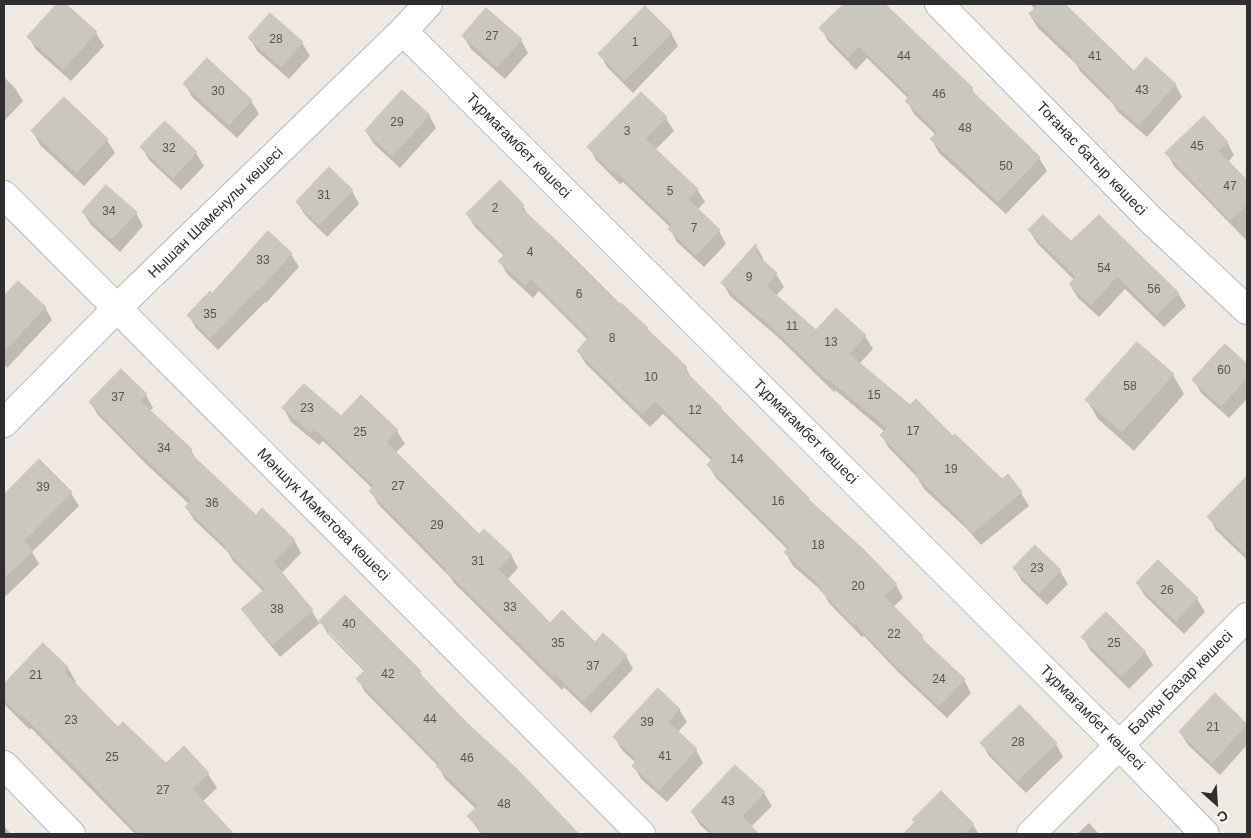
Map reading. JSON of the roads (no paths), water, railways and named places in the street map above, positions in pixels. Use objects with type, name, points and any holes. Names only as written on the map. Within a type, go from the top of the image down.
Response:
[{"type":"street","name":"Нышан Шаменулы көшесі","points":[[4,423],[117,308],[403,31],[428,4]]},
{"type":"street","name":"Тоғанас батыр көшесі","points":[[939,4],[1152,221],[1247,310]]},
{"type":"street","name":"Тұрмағамбет көшесі","points":[[403,31],[1119,745],[1205,834]]},
{"type":"street","name":"Мәншүк Мәметова көшесі","points":[[4,195],[642,834]]},
{"type":"street","name":"Балқы Базар көшесі","points":[[1031,834],[1247,616]]},
{"type":"street","points":[[4,765],[71,834]]}]
